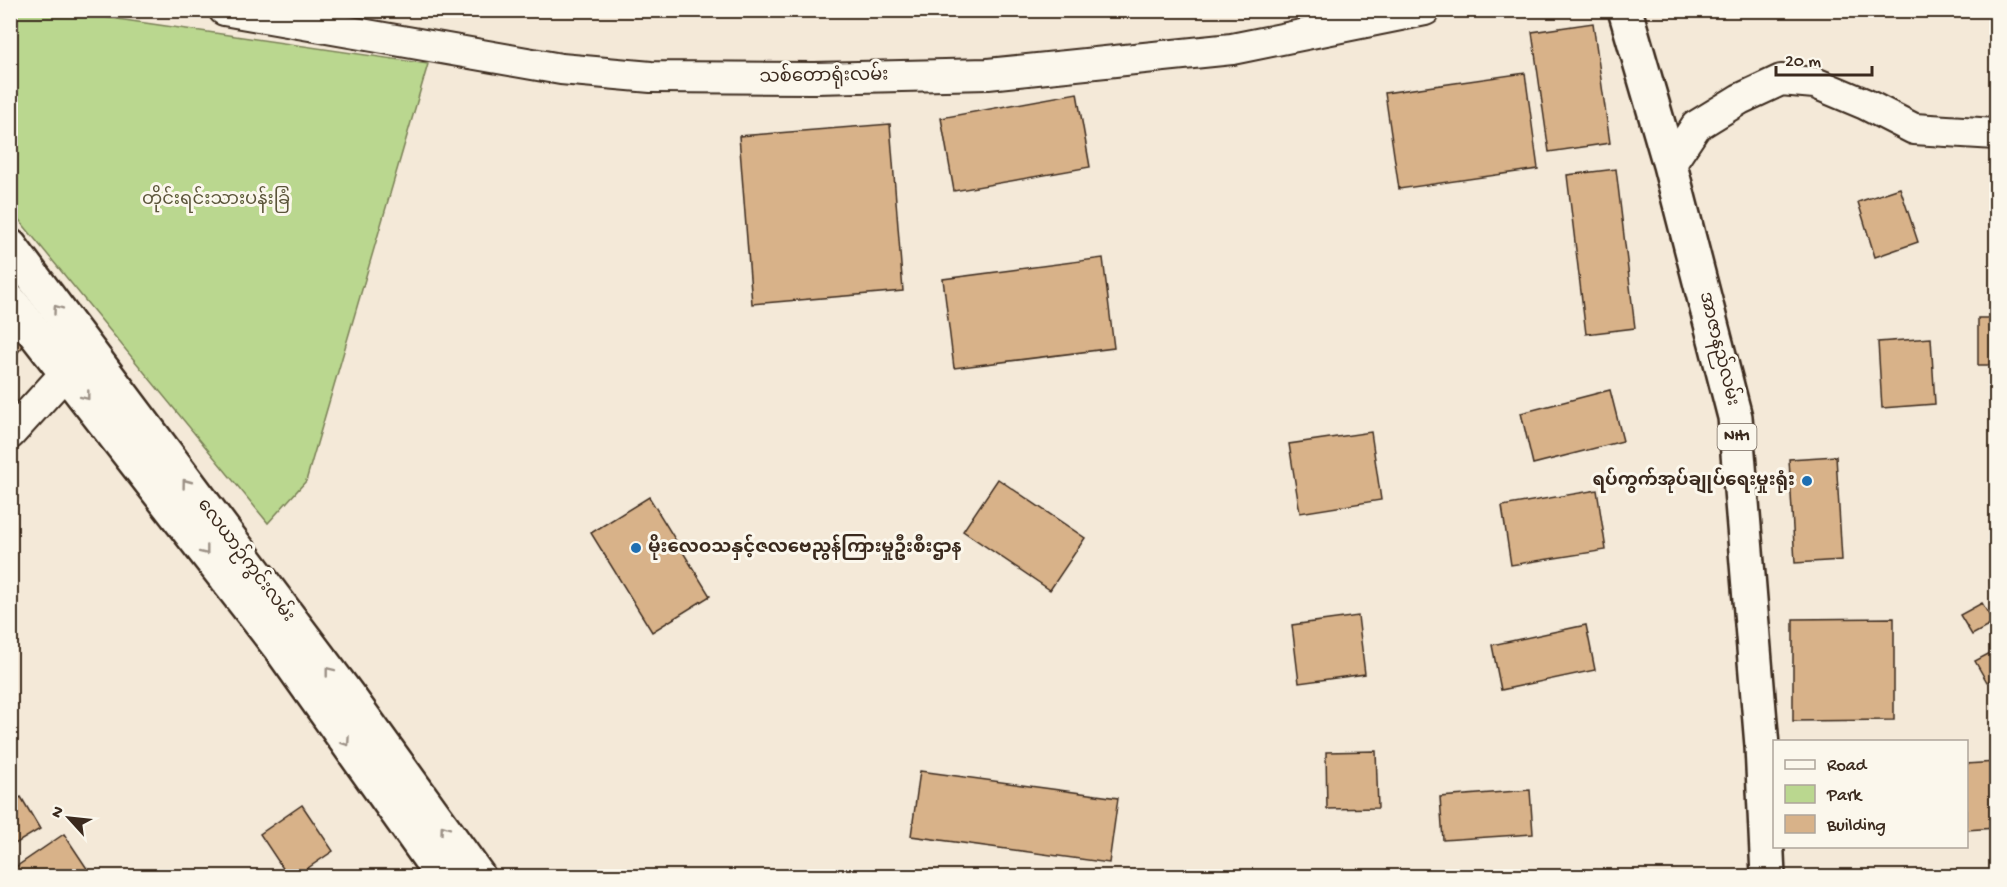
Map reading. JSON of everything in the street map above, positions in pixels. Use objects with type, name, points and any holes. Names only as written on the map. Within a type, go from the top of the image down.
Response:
[{"type":"main road","name":"အာဇာနည်လမ်း","points":[[1625,10],[1670,165],[1735,417],[1762,747],[1768,876]]},
{"type":"main road","name":"လေယာဉ်ကွင်းလမ်း","points":[[10,246],[76,360],[442,876]]},
{"type":"main road","name":"လေယာဉ်ကွင်းလမ်း","points":[[10,301],[76,360],[351,700],[478,876]]},
{"type":"street","name":"သစ်တောရုံးလမ်း","points":[[224,10],[561,69],[651,77],[815,78],[988,74],[1232,49],[1425,10]]},
{"type":"street","points":[[1670,165],[1696,126],[1740,99],[1781,80],[1815,83],[1865,104],[1914,129],[1996,134]]},
{"type":"street","points":[[10,434],[76,360]]},
{"type":"green space","name":"တိုင်းရင်းသားပန်းခြံ","points":[[10,11],[62,11],[428,64],[306,481],[268,523],[11,210]]},
{"type":"building","points":[[1593,23],[1610,143],[1549,152],[1532,32]]},
{"type":"building","points":[[1525,73],[1538,169],[1399,189],[1385,93]]},
{"type":"building","points":[[1077,93],[1090,167],[954,191],[941,118]]},
{"type":"building","points":[[890,124],[903,291],[752,304],[739,136]]},
{"type":"building","points":[[1616,169],[1635,328],[1586,334],[1567,175]]},
{"type":"building","points":[[1900,188],[1918,242],[1875,257],[1858,202]]},
{"type":"building","points":[[1103,258],[1114,348],[954,368],[943,279]]},
{"type":"building","points":[[10,313],[34,334],[10,361]]},
{"type":"building","points":[[1978,318],[1996,318],[1996,365],[1978,365]]},
{"type":"building","points":[[1931,338],[1935,404],[1882,408],[1878,342]]},
{"type":"building","points":[[1610,390],[1623,441],[1533,464],[1521,413]]},
{"type":"building","points":[[1371,432],[1381,500],[1300,513],[1289,444]]},
{"type":"building","points":[[1836,456],[1842,560],[1795,563],[1789,459]]},
{"type":"building","points":[[998,479],[1085,538],[1050,590],[963,531]]},
{"type":"building","points":[[1597,490],[1606,550],[1511,565],[1502,506]]},
{"type":"building","points":[[649,497],[710,596],[652,632],[591,533]]},
{"type":"building","points":[[1982,603],[1994,623],[1972,635],[1960,615]]},
{"type":"building","points":[[1358,616],[1365,674],[1299,683],[1292,625]]},
{"type":"building","points":[[1894,618],[1894,720],[1793,721],[1793,619]]},
{"type":"building","points":[[1586,625],[1595,670],[1501,690],[1492,645]]},
{"type":"building","points":[[1994,651],[1996,676],[1987,682],[1975,661]]},
{"type":"building","points":[[1376,751],[1378,808],[1327,809],[1326,752]]},
{"type":"building","points":[[1996,762],[1996,828],[1968,830],[1968,764]]},
{"type":"building","points":[[920,771],[1118,798],[1109,863],[911,836]]},
{"type":"building","points":[[1530,790],[1533,834],[1443,840],[1440,797]]},
{"type":"building","points":[[21,797],[40,829],[10,847],[10,803]]},
{"type":"building","points":[[302,805],[333,851],[296,876],[288,876],[260,834]]},
{"type":"building","points":[[64,834],[92,876],[10,876],[10,871]]},
{"type":"place","name":"ရပ်ကွက်အုပ်ချုပ်ရေးမှုးရုံး","points":[[1807,481]]},
{"type":"place","name":"မိုးလေဝသနှင့်ဇလဗေညွန်ကြားမှုဦးစီးဌာန","points":[[636,548]]}]
